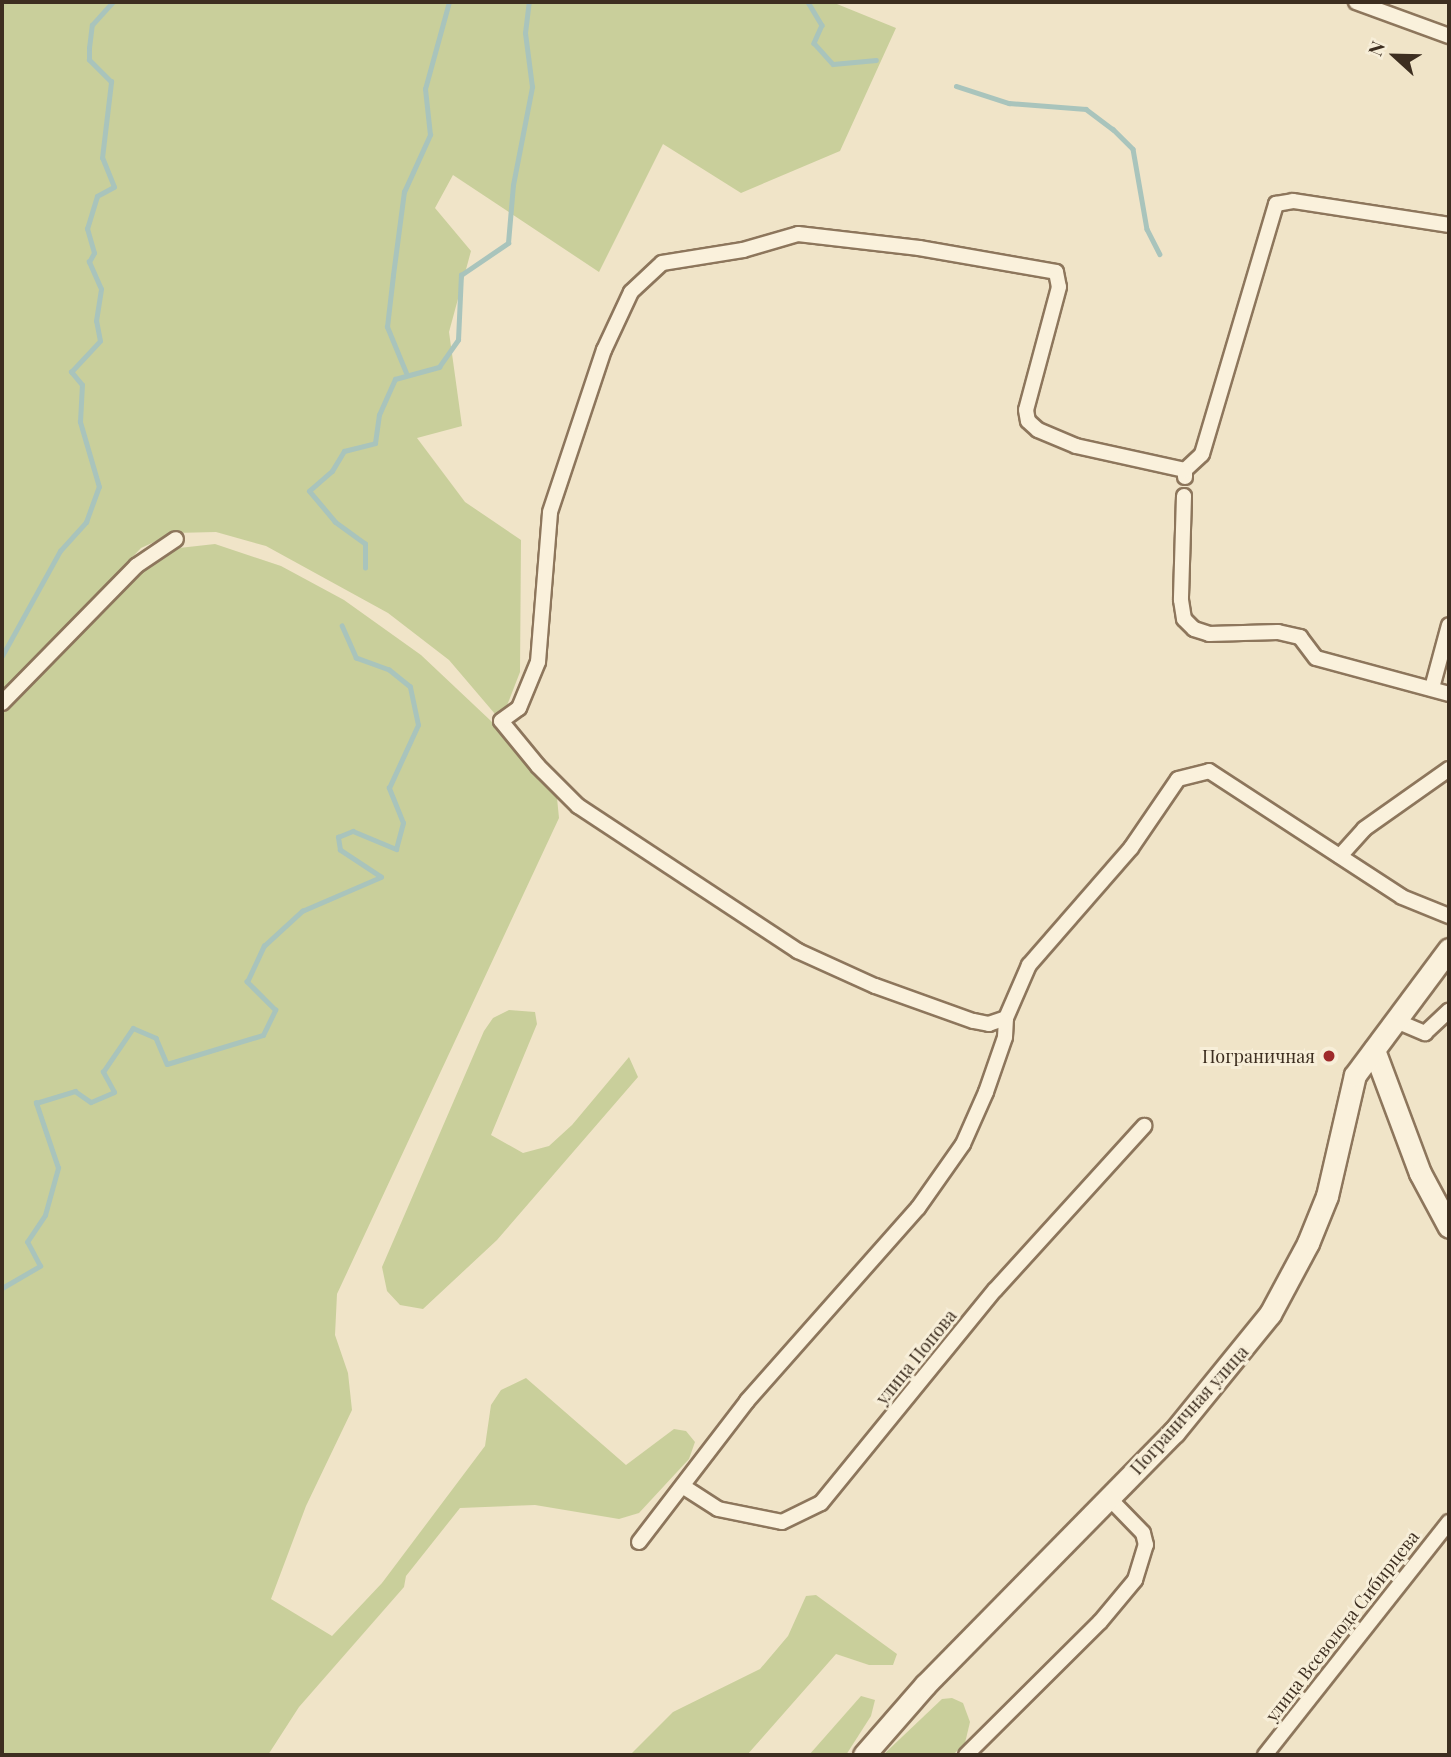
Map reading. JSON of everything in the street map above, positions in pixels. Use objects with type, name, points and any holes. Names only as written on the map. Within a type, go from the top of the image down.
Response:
[{"type":"main road","name":"Пограничная улица","points":[[864,1755],[925,1685],[1207,1395],[1270,1314],[1320,1214],[1349,1091],[1394,1020],[1449,949]]},
{"type":"main road","points":[[1374,1050],[1442,1199],[1449,1227]]},
{"type":"street","points":[[1356,2],[1445,33]]},
{"type":"street","points":[[1006,1018],[989,1024],[973,1021],[874,986],[798,951],[578,806],[538,766],[501,721],[519,708],[538,662],[550,512],[604,350],[631,292],[662,263],[743,250],[798,234],[919,248],[1056,272],[1059,287],[1026,410],[1028,421],[1038,430],[1076,446],[1185,474],[1202,454],[1276,204],[1293,201],[1449,225]]},
{"type":"street","points":[[1184,496],[1181,600],[1184,619],[1194,629],[1209,634],[1278,632],[1300,637],[1316,658],[1449,694]]},
{"type":"street","points":[[2,702],[136,565],[176,539]]},
{"type":"street","points":[[1432,688],[1449,625]]},
{"type":"street","points":[[1340,856],[1364,829],[1449,769]]},
{"type":"street","points":[[639,1542],[684,1487],[747,1401],[918,1208],[963,1144],[986,1092],[1005,1037],[1006,1018],[1029,965],[1131,848],[1178,779],[1192,772],[1209,771],[1402,897],[1449,916]]},
{"type":"street","points":[[1394,1020],[1425,1033],[1449,1011]]},
{"type":"street","name":"улица Попова","points":[[684,1487],[718,1509],[782,1522],[821,1503],[995,1290],[1144,1126]]},
{"type":"street","points":[[966,1755],[1100,1622],[1135,1580],[1146,1545],[1143,1533],[1109,1498]]},
{"type":"street","name":"улица Всеволода Сибирцева","points":[[1265,1755],[1449,1522]]},
{"type":"green space","points":[[2,2],[832,2],[896,28],[840,151],[741,193],[663,144],[599,272],[453,175],[435,208],[471,251],[449,332],[462,426],[417,438],[465,502],[521,540],[520,672],[501,721],[449,660],[388,613],[266,546],[216,532],[174,533],[141,548],[2,696]]},
{"type":"green space","points":[[215,544],[281,566],[344,600],[421,655],[491,721],[557,798],[559,818],[337,1294],[335,1335],[348,1373],[352,1410],[306,1506],[271,1599],[332,1636],[382,1583],[485,1446],[491,1405],[501,1390],[526,1378],[626,1465],[674,1429],[686,1431],[695,1442],[689,1459],[639,1513],[619,1519],[535,1505],[460,1508],[406,1576],[404,1587],[299,1707],[268,1755],[2,1755],[2,712],[151,563],[170,549]]},
{"type":"green space","points":[[509,1010],[535,1012],[537,1024],[491,1135],[523,1153],[549,1146],[572,1125],[629,1057],[638,1077],[497,1240],[423,1309],[400,1305],[387,1291],[382,1267],[484,1031],[493,1018]]},
{"type":"green space","points":[[816,1595],[897,1654],[893,1665],[869,1665],[836,1654],[747,1755],[630,1755],[673,1712],[760,1669],[788,1636],[806,1596]]},
{"type":"green space","points":[[861,1696],[875,1700],[871,1716],[846,1755],[809,1755]]},
{"type":"green space","points":[[952,1698],[963,1703],[970,1722],[965,1743],[953,1755],[883,1755],[942,1699]]},
{"type":"waterway","points":[[2,656],[60,551],[86,522],[99,487],[80,422],[82,385],[71,372],[100,341],[96,321],[101,289],[89,262],[94,253],[87,229],[97,196],[114,187],[102,158],[111,82],[89,60],[89,48],[92,25],[113,2]]},
{"type":"waterway","points":[[406,373],[387,327],[393,275],[404,192],[430,135],[425,89],[449,2]]},
{"type":"waterway","points":[[365,568],[365,544],[335,522],[309,491],[332,471],[344,451],[375,443],[379,415],[395,379],[439,367],[458,340],[461,275],[508,243],[513,185],[532,87],[525,33],[529,2]]},
{"type":"waterway","points":[[808,2],[822,25],[814,43],[833,64],[876,60]]},
{"type":"waterway","points":[[956,86],[1009,103],[1086,109],[1113,129],[1133,149],[1147,229],[1160,254]]},
{"type":"waterway","points":[[2,1288],[40,1266],[27,1242],[45,1215],[58,1168],[36,1103],[75,1091],[91,1102],[114,1092],[103,1072],[133,1028],[156,1038],[167,1064],[263,1035],[275,1010],[247,982],[264,946],[302,911],[381,877],[340,850],[338,837],[353,831],[396,849],[403,823],[389,788],[418,725],[410,687],[389,670],[356,658],[342,626]]},
{"type":"place","name":"Пограничная","points":[[1329,1056]]}]
